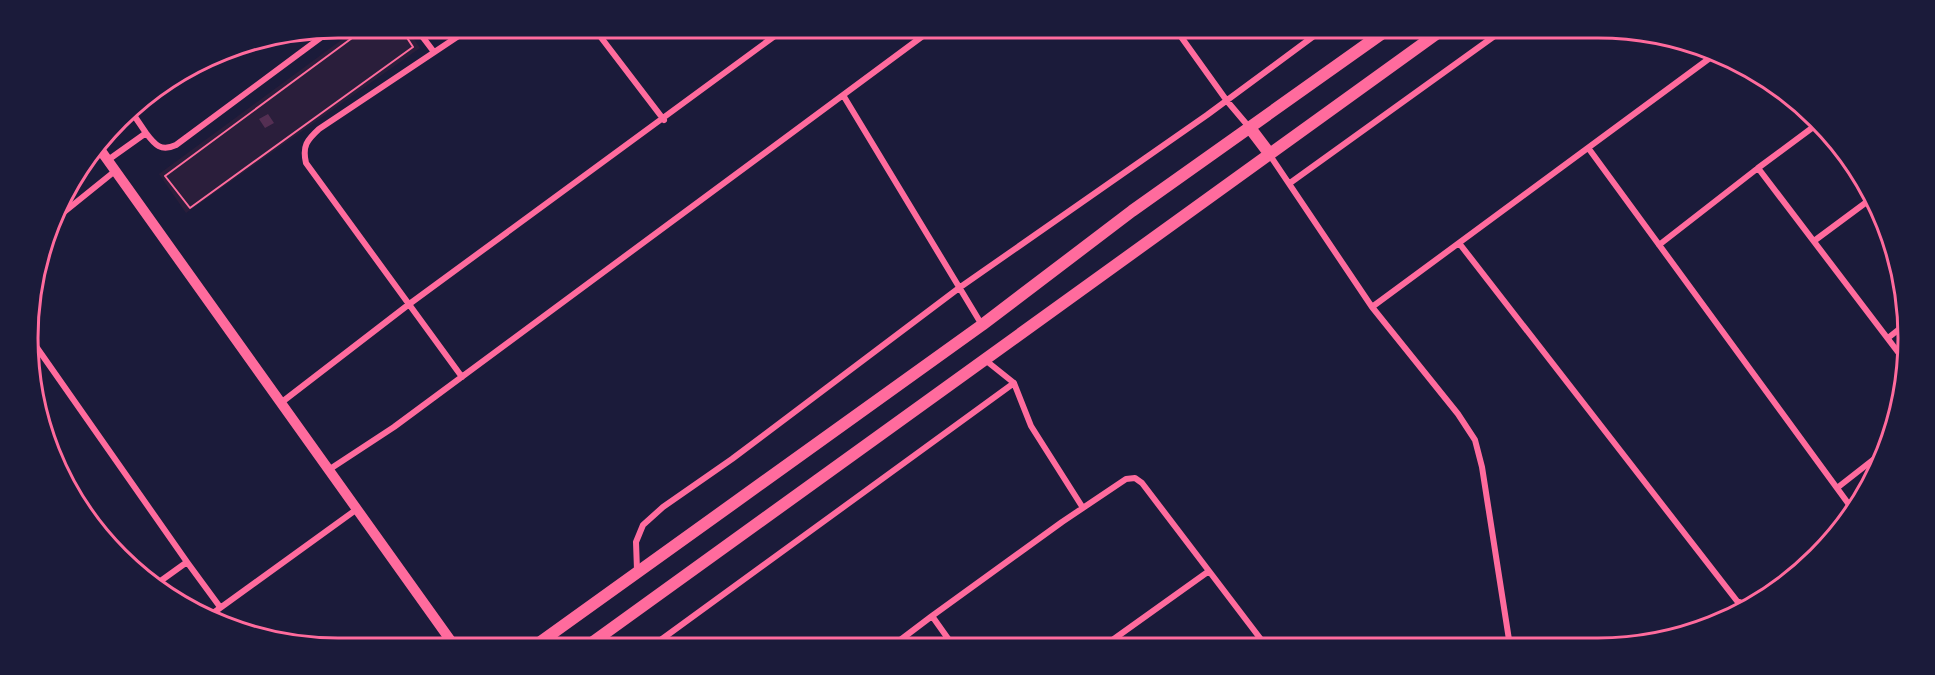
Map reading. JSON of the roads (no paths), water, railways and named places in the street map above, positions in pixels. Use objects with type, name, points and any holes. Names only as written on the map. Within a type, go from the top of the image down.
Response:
[{"type":"main road","points":[[545,638],[637,570],[982,325],[1132,211],[1375,38]]},
{"type":"main road","points":[[600,638],[984,358],[1431,38]]},
{"type":"main road","points":[[1250,128],[1269,153]]},
{"type":"street","points":[[135,117],[157,147],[167,149],[176,145],[320,38]]},
{"type":"street","points":[[423,38],[434,52]]},
{"type":"street","points":[[455,38],[319,129],[305,142],[304,151],[306,163],[462,377]]},
{"type":"street","points":[[601,38],[664,120]]},
{"type":"street","points":[[282,402],[408,305],[664,120],[771,38]]},
{"type":"street","points":[[330,469],[394,427],[920,38]]},
{"type":"street","points":[[1182,38],[1227,101],[1250,128]]},
{"type":"street","points":[[637,570],[636,542],[643,525],[959,288],[1227,101],[1311,38]]},
{"type":"street","points":[[1290,183],[1492,38]]},
{"type":"street","points":[[1372,307],[1710,59]]},
{"type":"street","points":[[843,95],[982,325]]},
{"type":"street","points":[[1659,245],[1812,127]]},
{"type":"street","points":[[108,160],[146,133]]},
{"type":"street","points":[[1589,149],[1848,503]]},
{"type":"street","points":[[102,152],[449,638]]},
{"type":"street","points":[[1269,153],[1372,307],[1458,414],[1474,440],[1482,467],[1509,638]]},
{"type":"street","points":[[1758,168],[1897,351]]},
{"type":"street","points":[[66,210],[115,171]]},
{"type":"street","points":[[1814,241],[1866,203]]},
{"type":"street","points":[[1459,243],[1739,602]]},
{"type":"street","points":[[1887,338],[1898,330]]},
{"type":"street","points":[[38,349],[220,607]]},
{"type":"street","points":[[984,358],[1014,383],[1031,426],[1083,508]]},
{"type":"street","points":[[663,638],[1014,383]]},
{"type":"street","points":[[1837,488],[1871,462]]},
{"type":"street","points":[[903,638],[1083,508],[1126,479],[1135,478],[1142,483],[1260,638]]},
{"type":"street","points":[[215,611],[358,508]]},
{"type":"street","points":[[161,580],[187,562]]},
{"type":"street","points":[[1117,638],[1209,571]]},
{"type":"street","points":[[932,616],[948,638]]}]
